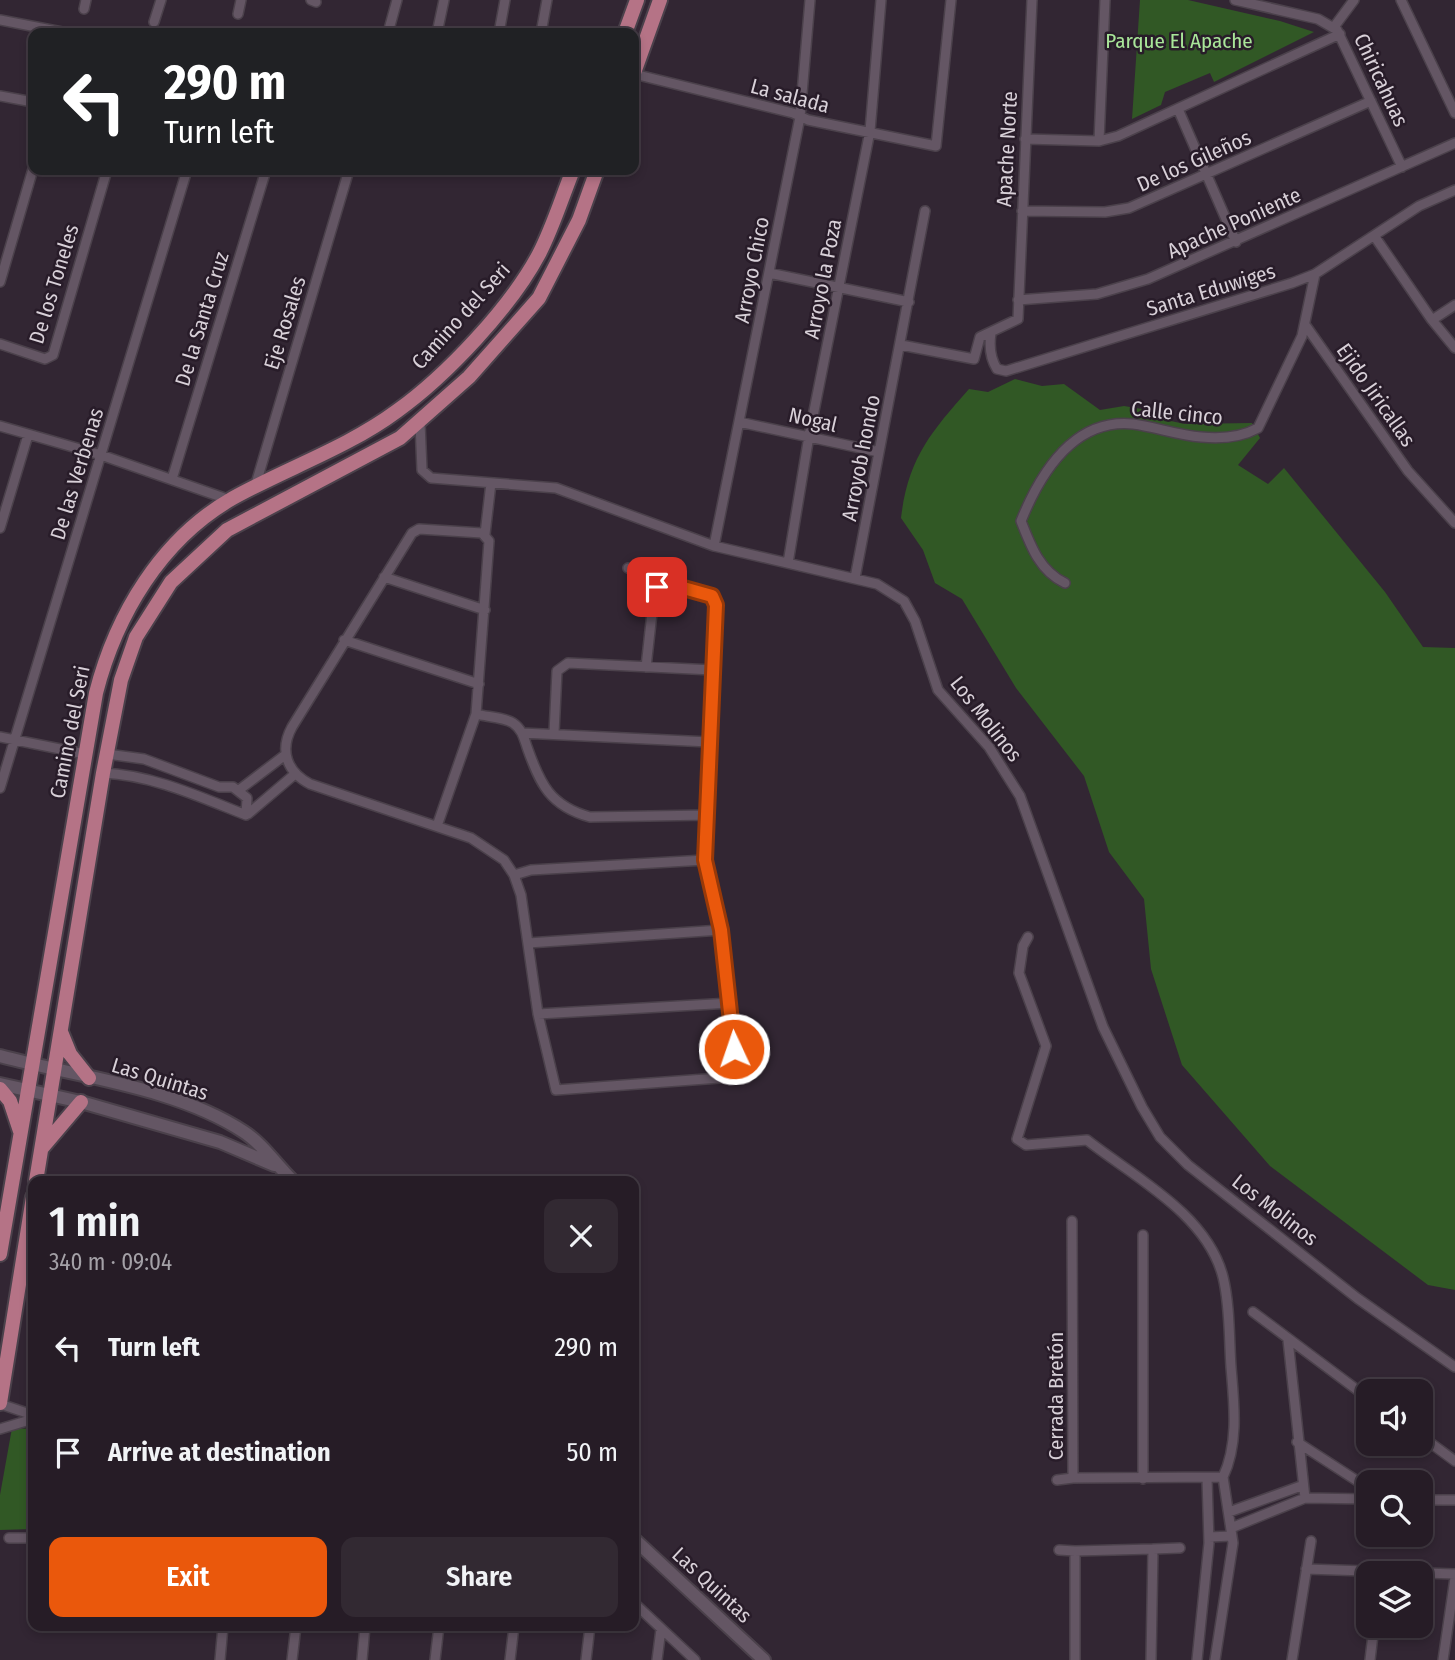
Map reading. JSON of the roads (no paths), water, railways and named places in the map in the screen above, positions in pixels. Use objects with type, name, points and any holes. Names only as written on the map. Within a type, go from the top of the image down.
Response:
[{"type":"main road","points":[[627,28],[638,0]]},
{"type":"main road","points":[[639,60],[660,0]]},
{"type":"main road","name":"Camino del Seri","points":[[0,1254],[85,754],[103,665],[128,608],[149,574],[176,544],[230,499],[378,425],[435,380],[503,307],[523,281],[540,252],[571,175]]},
{"type":"main road","name":"Camino del Seri","points":[[37,1176],[103,773],[121,680],[135,637],[154,606],[188,564],[227,530],[400,438],[421,423],[495,351],[539,298],[579,220],[595,175]]},
{"type":"main road","points":[[61,1030],[70,1054],[89,1078]]},
{"type":"main road","points":[[0,1087],[10,1101],[21,1132]]},
{"type":"main road","points":[[41,1149],[81,1102]]},
{"type":"main road","points":[[0,1404],[28,1270]]},
{"type":"street","points":[[154,22],[161,0]]},
{"type":"street","points":[[238,14],[241,0]]},
{"type":"street","points":[[389,28],[397,0]]},
{"type":"street","points":[[438,28],[444,0]]},
{"type":"street","points":[[500,28],[505,0]]},
{"type":"street","points":[[542,28],[547,0]]},
{"type":"street","name":"Arroyo Chico","points":[[714,546],[800,117],[810,0]]},
{"type":"street","name":"Arroyo la Poza","points":[[788,563],[809,436],[870,131],[881,0]]},
{"type":"street","name":"La salada","points":[[639,75],[800,117],[934,146],[938,144],[951,0]]},
{"type":"street","name":"Apache Norte","points":[[1018,300],[1032,0]]},
{"type":"street","points":[[1099,141],[1105,0]]},
{"type":"street","name":"Chiricahuas","points":[[1235,0],[1318,19],[1337,30],[1402,167]]},
{"type":"street","points":[[1025,139],[1099,141],[1178,109],[1337,30],[1354,0]]},
{"type":"street","points":[[1401,0],[1419,32],[1455,113]]},
{"type":"street","points":[[0,20],[41,28]]},
{"type":"street","points":[[0,96],[28,101]]},
{"type":"street","name":"De los Gileños","points":[[1022,211],[1105,212],[1129,208],[1371,101]]},
{"type":"street","points":[[1178,109],[1236,242]]},
{"type":"street","name":"Apache Poniente","points":[[1018,300],[1097,294],[1122,288],[1236,242],[1455,143]]},
{"type":"street","points":[[0,282],[31,175]]},
{"type":"street","name":"De los Toneles","points":[[0,344],[45,359],[53,355],[106,175]]},
{"type":"street","name":"De las Verbenas","points":[[0,788],[185,175]]},
{"type":"street","name":"De la Santa Cruz","points":[[172,479],[263,175]]},
{"type":"street","name":"Eje Rosales","points":[[255,487],[348,175]]},
{"type":"street","name":"Santa Eduwiges","points":[[992,333],[989,343],[992,362],[997,369],[1006,371],[1258,295],[1315,274],[1419,206],[1455,190]]},
{"type":"street","name":"Arroyob hondo","points":[[855,578],[925,211]]},
{"type":"street","points":[[1375,237],[1432,320],[1455,348]]},
{"type":"street","points":[[769,273],[909,302]]},
{"type":"street","points":[[1306,326],[1315,274]]},
{"type":"street","points":[[901,345],[974,359],[981,337],[1018,319],[1018,300]]},
{"type":"street","points":[[1432,320],[1455,305]]},
{"type":"street","name":"Ejido Jiricallas","points":[[1306,326],[1408,471],[1455,523]]},
{"type":"street","name":"Calle cinco","points":[[1065,583],[1049,575],[1031,547],[1021,521],[1034,488],[1056,458],[1080,435],[1109,424],[1134,424],[1175,435],[1216,438],[1245,435],[1258,428],[1306,326]]},
{"type":"street","name":"Nogal","points":[[739,422],[879,452]]},
{"type":"street","name":"Los Molinos","points":[[421,423],[424,475],[570,492],[714,546],[885,587],[904,601],[915,621],[938,690],[989,747],[1027,810],[1104,1027],[1142,1108],[1160,1137],[1188,1165],[1357,1298],[1455,1367]]},
{"type":"street","points":[[0,426],[101,455],[230,499]]},
{"type":"street","points":[[0,528],[28,435]]},
{"type":"street","points":[[437,826],[476,714],[489,541],[485,534],[491,483]]},
{"type":"street","points":[[485,534],[415,530],[344,640],[288,734],[285,755],[295,774],[310,784],[437,826],[490,847],[504,860],[514,875],[521,895],[538,1014],[553,1085],[561,1091],[731,1079],[735,1072],[731,1003],[721,930],[705,860],[716,605],[712,596],[662,582],[628,568]]},
{"type":"street","points":[[384,577],[485,610]]},
{"type":"street","points":[[646,667],[654,595],[662,582]]},
{"type":"street","points":[[344,640],[479,684]]},
{"type":"street","points":[[554,733],[557,671],[562,665],[568,663],[713,670]]},
{"type":"street","points":[[476,714],[512,722],[522,733],[538,778],[548,793],[575,813],[590,817],[708,816]]},
{"type":"street","points":[[522,733],[709,741]]},
{"type":"street","points":[[0,737],[85,754]]},
{"type":"street","points":[[107,754],[144,759],[219,787],[239,790],[285,755]]},
{"type":"street","points":[[165,784],[170,768]]},
{"type":"street","points":[[103,773],[133,776],[165,784],[246,815]]},
{"type":"street","points":[[246,815],[295,774]]},
{"type":"street","points":[[213,803],[219,787]]},
{"type":"street","points":[[239,790],[248,803],[246,815]]},
{"type":"street","points":[[514,875],[545,869],[705,860]]},
{"type":"street","points":[[528,943],[721,930]]},
{"type":"street","points":[[1028,937],[1023,946],[1019,973],[1046,1046],[1017,1139],[1026,1145],[1087,1139],[1118,1165],[1170,1199],[1210,1247],[1223,1279],[1235,1414],[1229,1466],[1223,1477],[1232,1532],[1215,1660]]},
{"type":"street","points":[[538,1014],[731,1003]]},
{"type":"street","name":"Las Quintas","points":[[0,1056],[172,1099],[218,1117],[255,1140],[288,1176]]},
{"type":"street","name":"Las Quintas","points":[[0,1087],[29,1089],[81,1102],[220,1142],[278,1167]]},
{"type":"street","name":"Cerrada Bretón","points":[[1072,1221],[1073,1478],[1223,1477]]},
{"type":"street","points":[[1143,1235],[1143,1479]]},
{"type":"street","points":[[1253,1312],[1356,1389]]},
{"type":"street","points":[[1288,1340],[1301,1486],[1305,1498]]},
{"type":"street","points":[[0,1404],[28,1415]]},
{"type":"street","points":[[0,1429],[28,1419]]},
{"type":"street","points":[[1297,1442],[1356,1480]]},
{"type":"street","points":[[1433,1445],[1455,1461]]},
{"type":"street","points":[[1057,1480],[1073,1478]]},
{"type":"street","points":[[1197,1660],[1209,1537],[1207,1478]]},
{"type":"street","points":[[1229,1512],[1301,1486]]},
{"type":"street","points":[[1209,1537],[1232,1532],[1305,1498],[1356,1499]]},
{"type":"street","points":[[1433,1500],[1455,1500]]},
{"type":"street","points":[[9,1538],[28,1538]]},
{"type":"street","points":[[1292,1660],[1311,1541]]},
{"type":"street","name":"Las Quintas","points":[[639,1544],[764,1660]]},
{"type":"street","points":[[1059,1550],[1180,1548]]},
{"type":"street","points":[[1151,1660],[1153,1549]]},
{"type":"street","points":[[1075,1551],[1075,1660]]},
{"type":"street","points":[[1306,1569],[1356,1571]]},
{"type":"street","points":[[1433,1575],[1455,1576],[1443,1660]]},
{"type":"street","points":[[639,1608],[695,1660]]},
{"type":"street","points":[[657,1660],[661,1629]]},
{"type":"street","points":[[220,1660],[223,1631]]},
{"type":"street","points":[[292,1660],[295,1631]]},
{"type":"street","points":[[362,1660],[365,1631]]},
{"type":"street","points":[[435,1660],[438,1631]]},
{"type":"street","points":[[510,1660],[513,1631]]},
{"type":"street","points":[[586,1660],[589,1631]]},
{"type":"street","points":[[1370,1660],[1373,1638]]},
{"type":"park label","name":"Parque El Apache","points":[[1179,41]]}]
